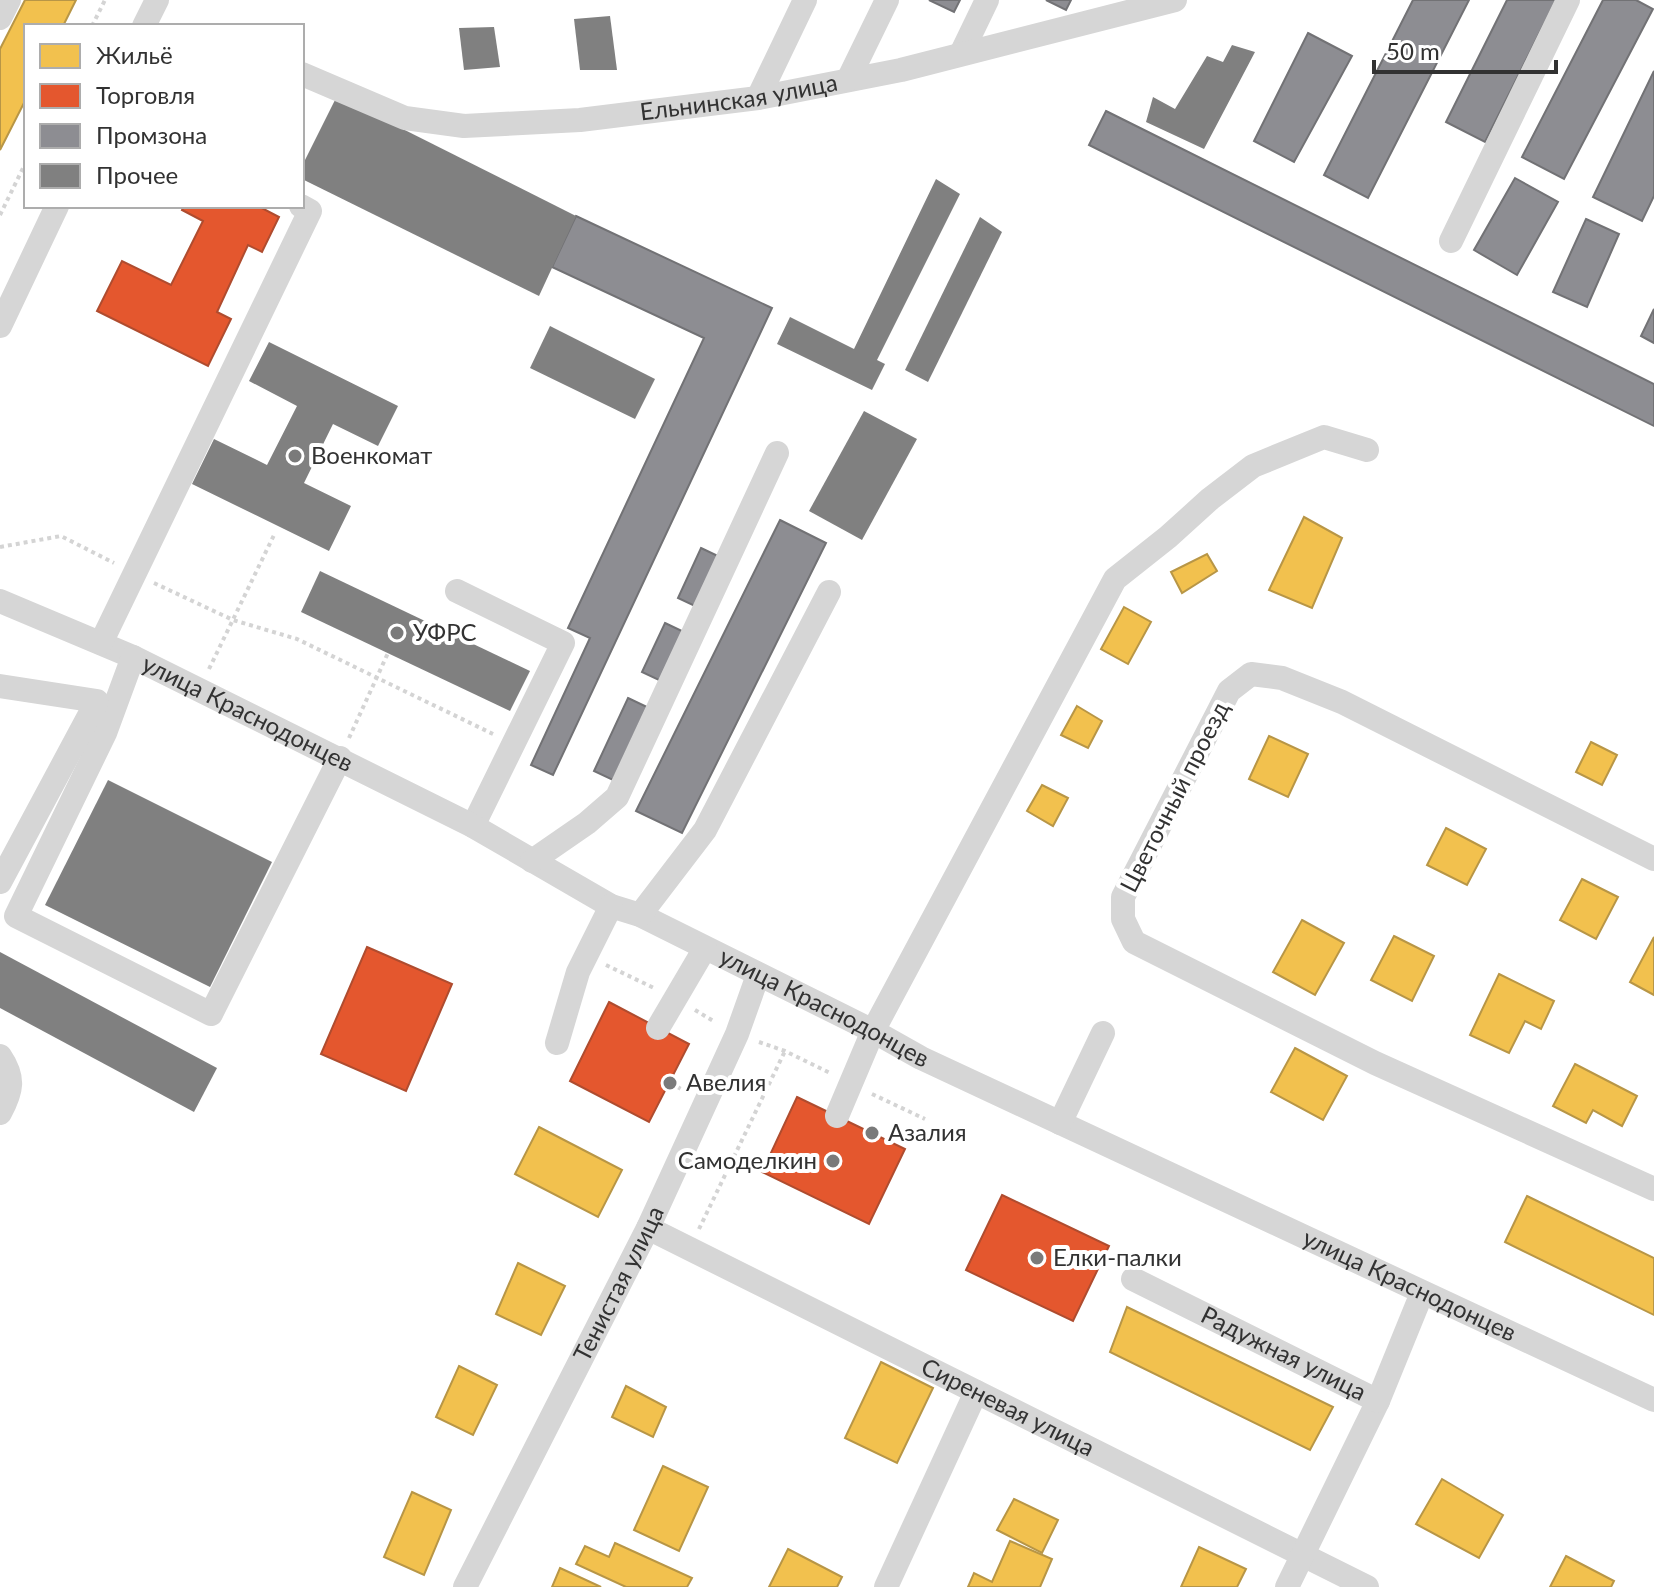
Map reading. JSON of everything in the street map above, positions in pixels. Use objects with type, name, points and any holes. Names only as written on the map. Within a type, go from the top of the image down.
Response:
[{"type":"street","points":[[0,18],[9,0]]},
{"type":"street","points":[[758,98],[805,0]]},
{"type":"street","points":[[848,80],[887,0]]},
{"type":"street","points":[[961,54],[987,0]]},
{"type":"street","points":[[1083,23],[1094,0]]},
{"type":"street","name":"Ельнинская улица","points":[[304,75],[405,118],[464,126],[579,124],[758,98],[848,80],[1175,0]]},
{"type":"street","points":[[1451,241],[1568,0]]},
{"type":"street","points":[[0,326],[56,208]]},
{"type":"street","points":[[101,643],[310,211],[304,208]]},
{"type":"street","points":[[837,1116],[873,1031],[1115,579],[1253,466],[1324,437],[1367,450]]},
{"type":"street","points":[[532,861],[587,823],[617,797],[777,453]]},
{"type":"street","points":[[457,591],[563,643],[473,826]]},
{"type":"street","points":[[640,915],[705,830],[829,592]]},
{"type":"street","name":"улица Краснодонцев","points":[[0,601],[133,657],[340,758],[473,826],[611,906],[640,915],[921,1058],[1654,1400]]},
{"type":"street","points":[[133,657],[105,733],[16,916],[211,1014],[340,758]]},
{"type":"street","name":"Цветочный проезд","points":[[1654,859],[1342,702],[1282,678],[1251,674],[1229,691],[1123,897],[1123,919],[1134,942],[1375,1063],[1654,1189]]},
{"type":"street","points":[[0,686],[97,701],[0,882]]},
{"type":"street","points":[[557,1043],[578,972],[611,906]]},
{"type":"street","points":[[658,1028],[705,948]]},
{"type":"street","name":"Тенистая улица","points":[[465,1587],[648,1228],[688,1092],[737,1034],[758,975]]},
{"type":"street","points":[[1060,1123],[1103,1033]]},
{"type":"street","points":[[0,1056],[8,1071],[11,1092],[0,1113]]},
{"type":"street","name":"Сиреневая улица","points":[[648,1228],[1367,1587]]},
{"type":"street","name":"Радужная улица","points":[[1133,1279],[1378,1401],[1287,1587]]},
{"type":"street","points":[[1378,1401],[1422,1293]]},
{"type":"street","points":[[886,1587],[976,1392]]},
{"type":"path","points":[[93,24],[105,0]]},
{"type":"path","points":[[0,215],[24,166]]},
{"type":"path","points":[[200,690],[275,533]]},
{"type":"path","points":[[0,547],[61,536],[233,620],[297,639],[514,744]]},
{"type":"path","points":[[340,758],[388,653]]},
{"type":"path","points":[[690,1247],[785,1051]]},
{"type":"building: Жильё","points":[[25,0],[76,0],[64,24],[24,24],[24,103],[0,150],[0,49]]},
{"type":"building: Жильё","points":[[1304,517],[1342,538],[1312,608],[1269,590]]},
{"type":"building: Жильё","points":[[1207,554],[1217,571],[1182,593],[1171,572]]},
{"type":"building: Жильё","points":[[1124,607],[1151,622],[1128,664],[1101,649]]},
{"type":"building: Жильё","points":[[1077,706],[1102,721],[1088,748],[1061,735]]},
{"type":"building: Жильё","points":[[1269,736],[1308,754],[1288,797],[1249,779]]},
{"type":"building: Жильё","points":[[1591,742],[1617,755],[1602,785],[1576,772]]},
{"type":"building: Жильё","points":[[1042,785],[1068,798],[1053,826],[1027,811]]},
{"type":"building: Жильё","points":[[1446,828],[1486,849],[1467,885],[1427,865]]},
{"type":"building: Жильё","points":[[1582,879],[1618,897],[1596,939],[1560,920]]},
{"type":"building: Жильё","points":[[1302,920],[1344,943],[1315,995],[1273,972]]},
{"type":"building: Жильё","points":[[1394,936],[1434,956],[1412,1001],[1371,980]]},
{"type":"building: Жильё","points":[[1654,937],[1654,995],[1630,982]]},
{"type":"building: Жильё","points":[[1499,974],[1554,1001],[1541,1029],[1525,1021],[1509,1053],[1470,1035]]},
{"type":"building: Жильё","points":[[1295,1048],[1347,1076],[1323,1120],[1271,1092]]},
{"type":"building: Жильё","points":[[1575,1064],[1637,1096],[1622,1126],[1593,1110],[1586,1123],[1553,1106]]},
{"type":"building: Жильё","points":[[539,1127],[622,1170],[598,1217],[515,1174]]},
{"type":"building: Жильё","points":[[1527,1196],[1654,1258],[1654,1315],[1505,1242]]},
{"type":"building: Жильё","points":[[518,1263],[565,1286],[541,1335],[496,1314]]},
{"type":"building: Жильё","points":[[1127,1307],[1333,1407],[1310,1450],[1110,1352]]},
{"type":"building: Жильё","points":[[881,1362],[933,1388],[897,1463],[845,1438]]},
{"type":"building: Жильё","points":[[459,1366],[497,1385],[473,1435],[436,1417]]},
{"type":"building: Жильё","points":[[626,1386],[666,1407],[653,1437],[612,1417]]},
{"type":"building: Жильё","points":[[663,1466],[708,1487],[679,1551],[634,1530]]},
{"type":"building: Жильё","points":[[1442,1479],[1503,1515],[1479,1558],[1416,1524]]},
{"type":"building: Жильё","points":[[412,1492],[451,1510],[424,1575],[384,1557]]},
{"type":"building: Жильё","points":[[1014,1499],[1058,1520],[1042,1553],[997,1530]]},
{"type":"building: Жильё","points":[[1010,1541],[1052,1559],[1040,1587],[968,1587],[974,1573],[992,1582]]},
{"type":"building: Жильё","points":[[615,1543],[692,1578],[687,1587],[626,1587],[576,1564],[585,1546],[609,1557]]},
{"type":"building: Жильё","points":[[1199,1547],[1246,1569],[1237,1587],[1181,1587]]},
{"type":"building: Жильё","points":[[788,1549],[842,1577],[837,1587],[769,1587]]},
{"type":"building: Жильё","points":[[1566,1556],[1614,1581],[1611,1587],[1550,1587]]},
{"type":"building: Жильё","points":[[560,1568],[601,1587],[552,1587]]},
{"type":"building: Торговля","points":[[262,208],[279,217],[262,252],[248,245],[217,312],[231,319],[208,366],[97,311],[122,261],[171,285],[203,221],[182,210]]},
{"type":"building: Торговля","points":[[367,947],[452,984],[406,1091],[321,1054]]},
{"type":"building: Торговля","points":[[609,1002],[689,1044],[649,1122],[570,1081]]},
{"type":"building: Торговля","name":"Самоделкин","points":[[797,1097],[905,1149],[869,1224],[762,1172]]},
{"type":"building: Торговля","name":"Елки-палки","points":[[1002,1195],[1109,1246],[1073,1321],[966,1270]]},
{"type":"building: Промзона","points":[[929,0],[960,0],[954,12]]},
{"type":"building: Промзона","points":[[1046,0],[1071,0],[1066,10]]},
{"type":"building: Промзона","points":[[1413,0],[1469,0],[1368,198],[1324,175]]},
{"type":"building: Промзона","points":[[1507,0],[1556,0],[1485,142],[1446,122]]},
{"type":"building: Промзона","points":[[1603,0],[1636,0],[1653,9],[1564,179],[1522,157]]},
{"type":"building: Промзона","points":[[1308,33],[1352,56],[1294,162],[1254,141]]},
{"type":"building: Промзона","points":[[1654,71],[1654,196],[1642,221],[1593,197]]},
{"type":"building: Промзона","points":[[1106,111],[1654,384],[1654,426],[1089,145]]},
{"type":"building: Промзона","points":[[1515,178],[1558,202],[1517,275],[1474,250]]},
{"type":"building: Промзона","points":[[576,216],[772,308],[553,775],[531,765],[590,638],[568,628],[704,338],[552,267]]},
{"type":"building: Промзона","points":[[1586,219],[1619,234],[1587,307],[1553,292]]},
{"type":"building: Промзона","points":[[1654,309],[1654,343],[1641,336]]},
{"type":"building: Промзона","points":[[780,520],[826,543],[682,833],[636,811]]},
{"type":"building: Промзона","points":[[701,548],[720,557],[697,607],[678,598]]},
{"type":"building: Промзона","points":[[665,623],[684,632],[661,681],[642,672]]},
{"type":"building: Промзона","points":[[628,698],[647,707],[613,780],[594,771]]},
{"type":"building: Прочее","points":[[610,16],[617,70],[580,70],[574,19]]},
{"type":"building: Прочее","points":[[494,27],[500,67],[464,70],[459,28]]},
{"type":"building: Прочее","points":[[1232,45],[1255,52],[1204,149],[1146,122],[1153,97],[1175,109],[1207,56],[1223,62]]},
{"type":"building: Прочее","points":[[337,96],[576,216],[539,296],[304,180],[304,162]]},
{"type":"building: Прочее","points":[[936,179],[960,194],[877,360],[885,364],[872,390],[777,344],[790,317],[854,349]]},
{"type":"building: Прочее","points":[[980,217],[1002,232],[928,382],[905,370]]},
{"type":"building: Прочее","points":[[550,326],[655,379],[635,419],[530,368]]},
{"type":"building: Прочее","name":"Военкомат","points":[[269,342],[398,406],[378,446],[333,424],[304,483],[351,506],[329,551],[192,484],[214,439],[267,465],[297,406],[249,381]]},
{"type":"building: Прочее","points":[[864,411],[917,439],[862,540],[809,511]]},
{"type":"building: Прочее","name":"УФРС","points":[[320,571],[530,671],[510,711],[301,612]]},
{"type":"building: Прочее","points":[[108,780],[272,862],[210,987],[45,905]]},
{"type":"building: Прочее","points":[[0,952],[217,1068],[194,1112],[0,1008]]},
{"type":"place","name":"Военкомат","points":[[295,456]]},
{"type":"place","name":"УФРС","points":[[397,633]]},
{"type":"place","name":"Авелия","points":[[670,1083]]},
{"type":"place","name":"Азалия","points":[[872,1133]]},
{"type":"place","name":"Самоделкин","points":[[833,1161]]},
{"type":"place","name":"Елки-палки","points":[[1037,1258]]}]
